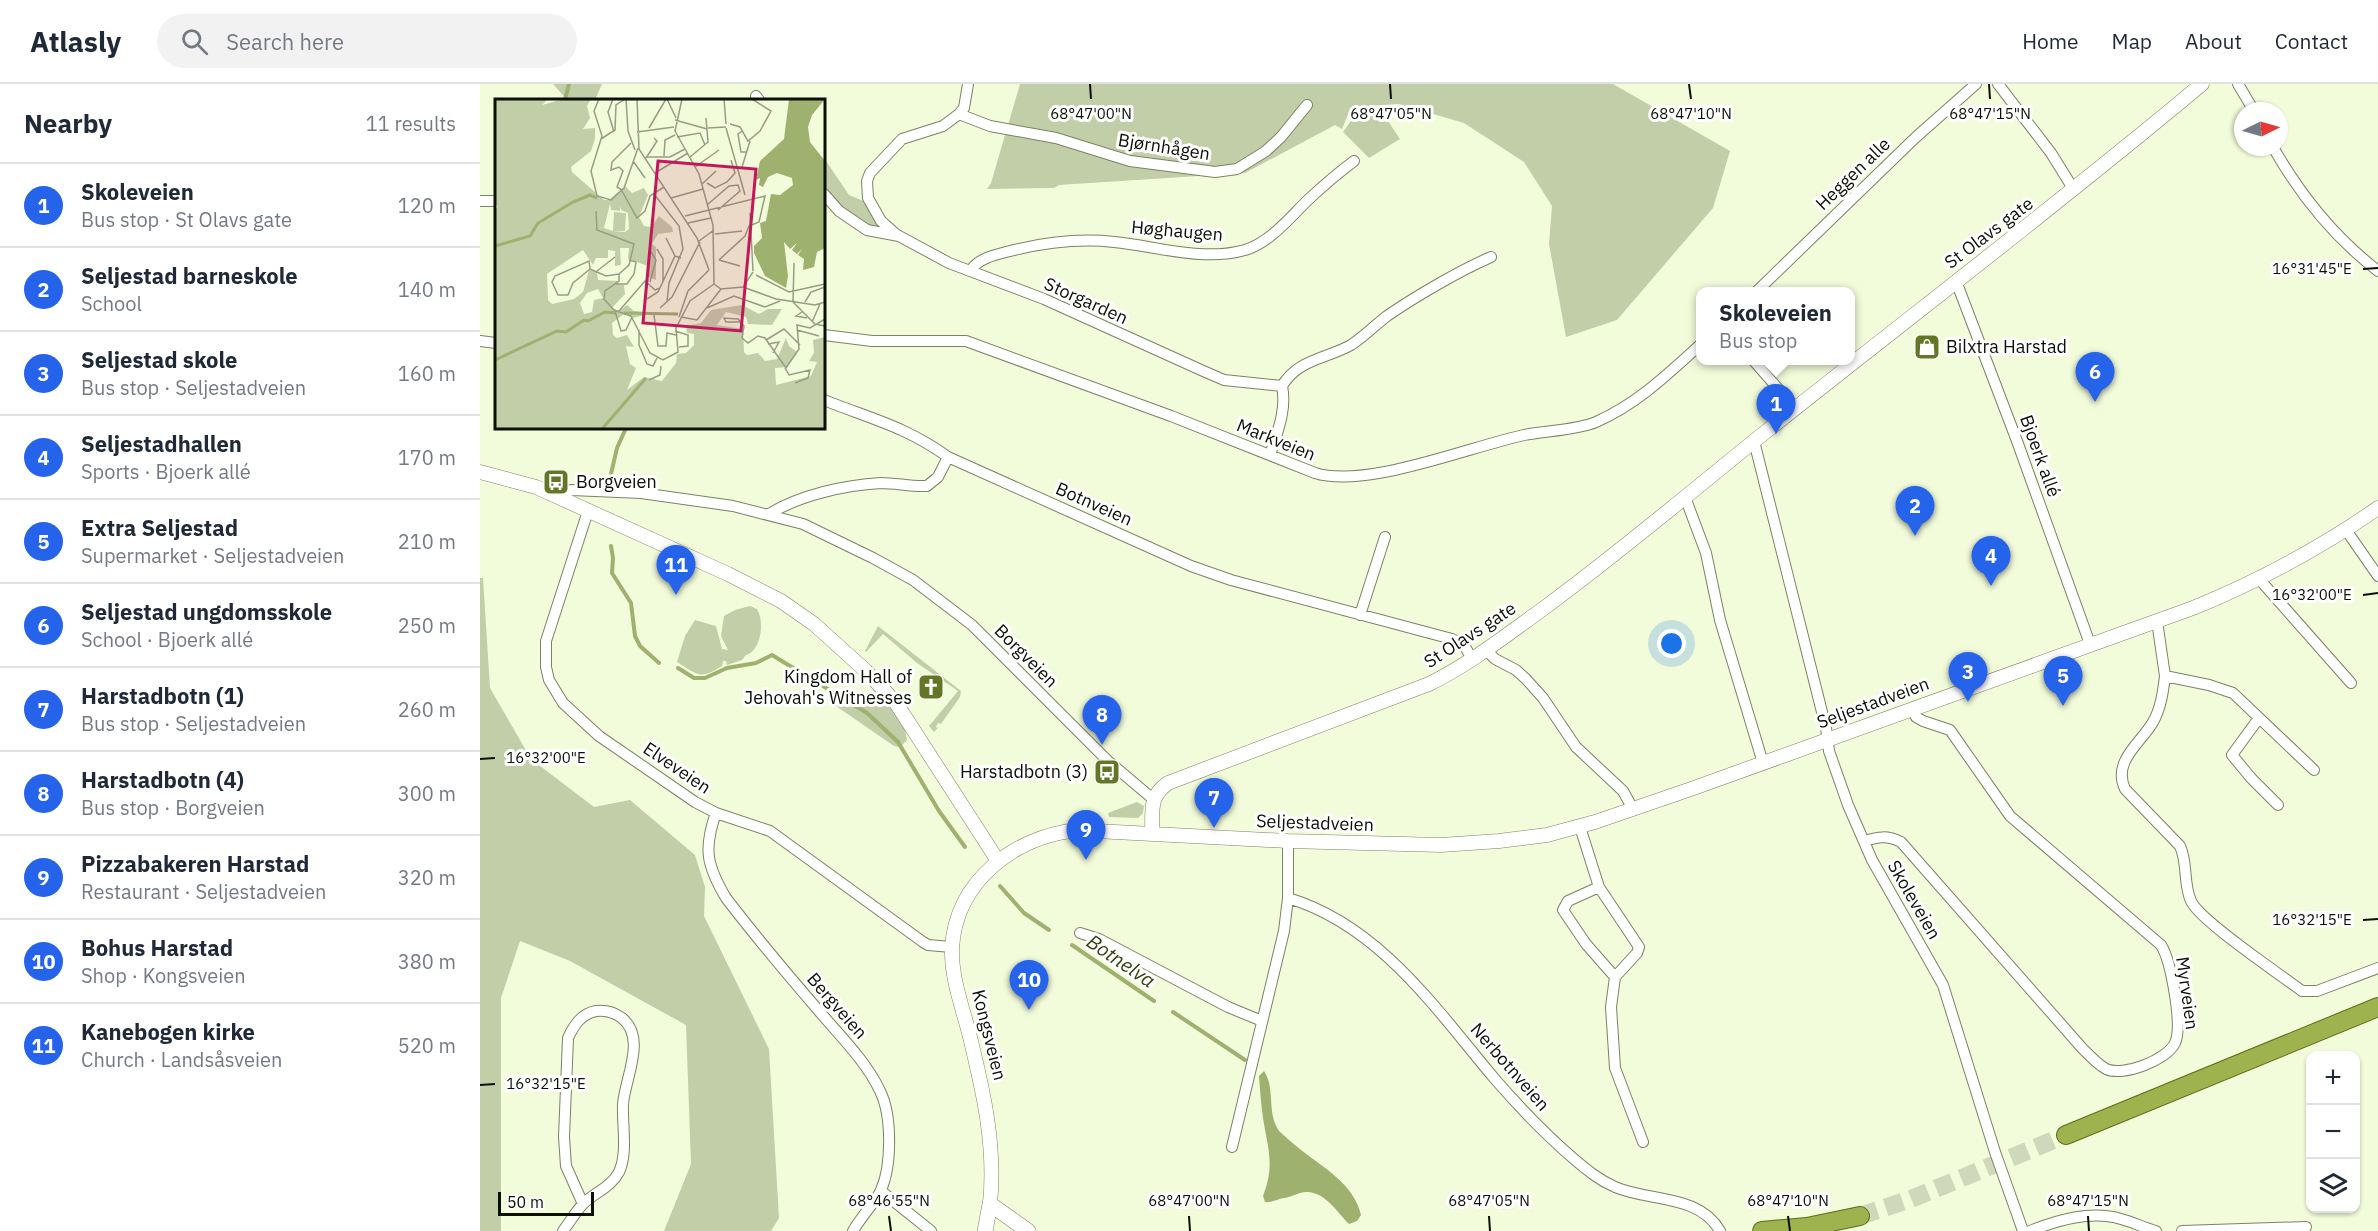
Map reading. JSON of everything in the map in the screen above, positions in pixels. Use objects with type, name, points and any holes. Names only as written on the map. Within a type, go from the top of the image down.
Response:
[{"type":"highway","points":[[2066,1135],[2378,1007]]},
{"type":"highway","points":[[1762,1231],[1807,1227],[1860,1216]]},
{"type":"main road","name":"Kongsveien","points":[[985,1231],[990,1204]]},
{"type":"main road","points":[[990,1204],[1028,1231]]},
{"type":"street","points":[[899,237],[881,221],[868,198],[867,182],[870,173],[908,135],[944,126],[959,114],[964,108],[968,84]]},
{"type":"street","name":"Heggen alle","points":[[1760,287],[1906,146],[1976,84]]},
{"type":"street","points":[[1998,84],[2051,153],[2074,190]]},
{"type":"street","name":"St Olavs gate","points":[[1855,362],[2074,190],[2202,84]]},
{"type":"street","points":[[2238,84],[2249,102]]},
{"type":"street","name":"Bjørnhågen","points":[[959,114],[990,126],[1056,138],[1130,161],[1215,172],[1237,169],[1266,151],[1281,137],[1307,105]]},
{"type":"street","points":[[2278,156],[2296,186],[2313,207],[2358,255],[2378,271]]},
{"type":"street","name":"Høghaugen","points":[[971,270],[974,265],[986,258],[1002,253],[1025,247],[1078,241],[1112,241],[1203,253],[1244,250],[1261,242],[1279,228],[1328,181],[1354,161]]},
{"type":"street","name":"Storgarden","points":[[825,195],[852,222],[867,230],[899,237],[949,263],[1044,299],[1224,380],[1282,386]]},
{"type":"street","points":[[1270,455],[1282,416],[1284,396],[1282,386],[1300,366],[1348,346],[1387,316],[1473,264],[1491,257]]},
{"type":"street","name":"Bjoerk allé","points":[[1956,281],[2013,430],[2090,644]]},
{"type":"street","name":"Markveien","points":[[825,335],[872,341],[966,341],[1171,416],[1324,476],[1357,476],[1389,471],[1521,436],[1582,427],[1610,415],[1656,387],[1696,349]]},
{"type":"street","points":[[480,341],[495,343]]},
{"type":"street","points":[[1757,365],[1796,409]]},
{"type":"street","name":"St Olavs gate","points":[[1153,799],[1168,783],[1428,684],[1472,659],[1576,584],[1851,365]]},
{"type":"street","name":"Botnveien","points":[[825,400],[893,424],[919,437],[948,457],[1191,566],[1250,586],[1459,642],[1472,659]]},
{"type":"street","name":"Skoleveien","points":[[1754,441],[1829,751],[1848,805],[1877,869],[1943,986],[1995,1152],[2023,1231]]},
{"type":"street","points":[[769,514],[782,506],[852,487],[880,483],[927,486],[938,477],[948,457]]},
{"type":"street","points":[[480,471],[550,494],[728,574],[782,601],[830,636],[867,670],[896,703],[998,861]]},
{"type":"street","name":"Borgveien","points":[[550,494],[572,490],[662,495],[733,506],[769,514],[816,530],[873,558],[913,580],[972,625],[1108,761],[1153,799]]},
{"type":"street","points":[[1685,497],[1706,554],[1720,620],[1763,763]]},
{"type":"street","name":"Seljestadveien","points":[[998,861],[1035,839],[1077,830],[1288,841],[1462,844],[1524,839],[1580,827],[1633,810],[2157,621],[2260,580],[2346,530],[2378,508]]},
{"type":"street","name":"Elveveien","points":[[588,511],[546,641],[546,667],[549,680],[563,703],[590,729],[695,802],[716,813],[770,831],[923,942],[928,945],[952,947]]},
{"type":"street","points":[[2346,530],[2378,576]]},
{"type":"street","points":[[1360,615],[1385,537]]},
{"type":"street","points":[[2260,580],[2351,683]]},
{"type":"street","points":[[2157,621],[2165,676],[2160,706],[2152,723],[2124,761],[2121,779],[2125,789],[2180,846],[2193,906],[2207,920],[2302,991],[2317,991],[2378,968]]},
{"type":"street","points":[[1486,650],[1516,670],[1551,709],[1575,747],[1623,791],[1633,810]]},
{"type":"street","points":[[2165,676],[2201,682],[2233,693],[2314,770]]},
{"type":"street","name":"Myrveien","points":[[1864,841],[1877,837],[1891,837],[1901,842],[2082,1048],[2104,1068],[2122,1072],[2133,1069],[2167,1054],[2172,1048],[2178,1035],[2177,1022],[2170,965],[2161,945],[2010,816],[1950,730],[1916,717],[1913,708]]},
{"type":"street","points":[[2259,718],[2232,755],[2278,805]]},
{"type":"street","points":[[1152,834],[1153,799]]},
{"type":"street","name":"Bergveien","points":[[716,813],[708,836],[708,852],[716,881],[726,898],[778,964],[854,1052],[880,1091],[886,1106],[889,1125],[888,1155],[881,1191],[861,1216],[853,1231]]},
{"type":"street","points":[[1580,827],[1599,887],[1639,946],[1637,953],[1615,977],[1611,1007],[1616,1068],[1643,1142]]},
{"type":"street","points":[[1232,1147],[1284,931],[1288,898],[1288,841]]},
{"type":"street","name":"Kongsveien","points":[[990,1204],[992,1142],[987,1111],[955,980],[952,947],[968,896],[981,877],[998,861]]},
{"type":"street","points":[[1599,887],[1568,901],[1563,910],[1586,944],[1615,977]]},
{"type":"street","name":"Nerbotnveien","points":[[1288,898],[1338,920],[1380,950],[1444,1016],[1495,1079],[1529,1116],[1551,1139],[1594,1176],[1617,1188],[1696,1207],[1710,1216],[1720,1231]]},
{"type":"street","points":[[1080,933],[1099,939],[1227,1007],[1262,1021]]},
{"type":"street","points":[[563,1231],[583,1204],[612,1183],[620,1170],[623,1151],[624,1087],[635,1048],[633,1035],[627,1023],[609,1011],[583,1016],[573,1026],[568,1038],[564,1137],[566,1166],[583,1204]]},
{"type":"street","points":[[881,1191],[931,1231]]},
{"type":"street","points":[[2030,1231],[2081,1216],[2120,1219],[2156,1231]]},
{"type":"street","points":[[2182,1231],[2306,1227]]},
{"type":"shaded area","points":[[553,84],[602,84],[595,99],[566,99]]},
{"type":"shaded area","points":[[1020,84],[1613,84],[1730,151],[1713,208],[1617,320],[1566,337],[1549,244],[1552,206],[1524,162],[1464,123],[1399,104],[1351,107],[1342,129],[1335,125],[1245,173],[1059,185],[1054,188],[987,189],[991,183]]},
{"type":"shaded area","points":[[1375,107],[1386,118],[1400,139],[1369,158],[1343,132],[1353,118]]},
{"type":"shaded area","points":[[825,159],[849,195],[866,202],[885,229],[869,227],[838,205],[825,190]]},
{"type":"shaded area","points":[[480,578],[483,578],[490,688],[531,759],[594,807],[630,800],[695,855],[705,887],[704,916],[769,1049],[779,1218],[771,1231],[664,1231],[691,1164],[686,1025],[570,961],[520,941],[501,998],[501,1231],[480,1231]]},
{"type":"shaded area","points":[[750,606],[757,609],[759,614],[760,635],[755,648],[742,660],[727,665],[726,661],[723,661],[722,666],[704,674],[695,673],[677,662],[685,636],[695,620],[716,626],[722,649],[728,650],[721,636],[724,616]]},
{"type":"shaded area","points":[[878,626],[961,691],[960,697],[941,724],[938,723],[936,727],[938,728],[934,732],[929,726],[958,691],[917,663],[883,634],[866,652]]},
{"type":"shaded area","points":[[875,688],[905,729],[907,740],[900,747],[894,746],[833,704],[869,699]]},
{"type":"shaded area","points":[[1137,802],[1144,806],[1143,813],[1138,818],[1109,817],[1108,813]]},
{"type":"shaded area","points":[[1264,1071],[1270,1085],[1273,1116],[1279,1131],[1328,1170],[1352,1194],[1361,1215],[1357,1221],[1349,1224],[1325,1199],[1313,1193],[1304,1192],[1265,1202],[1263,1196],[1270,1166],[1259,1076]]},
{"type":"waterway","name":"Botnelva","points":[[565,99],[569,84]]},
{"type":"waterway","name":"Botnelva","points":[[611,474],[617,448],[626,429]]},
{"type":"waterway","name":"Botnelva","points":[[611,546],[612,573],[631,603],[635,636],[640,646],[659,663]]},
{"type":"waterway","name":"Botnelva","points":[[678,668],[694,678],[705,678],[727,668],[756,663],[772,655],[867,713],[898,742],[939,811],[965,847]]},
{"type":"waterway","name":"Botnelva","points":[[1000,886],[1024,913],[1049,930]]},
{"type":"waterway","name":"Botnelva","points":[[1072,945],[1154,1001]]},
{"type":"waterway","name":"Botnelva","points":[[1173,1012],[1245,1060]]},
{"type":"tunnel","points":[[1860,1216],[1911,1199],[2066,1135]]},
{"type":"place","name":"Bilxtra Harstad","points":[[1927,347]]},
{"type":"place","name":"Seljestad ungdomsskole","points":[[2095,402]]},
{"type":"place","name":"Skoleveien","points":[[1776,434]]},
{"type":"place","name":"Borgveien","points":[[556,482]]},
{"type":"place","name":"Seljestad barneskole","points":[[1915,536]]},
{"type":"place","name":"Seljestadhallen","points":[[1991,586]]},
{"type":"place","name":"Kanebogen kirke","points":[[676,595]]},
{"type":"place","name":"Kingdom Hall of Jehovah's Witnesses","points":[[931,687]]},
{"type":"place","name":"Seljestad skole","points":[[1968,702]]},
{"type":"place","name":"Extra Seljestad","points":[[2063,706]]},
{"type":"place","name":"Harstadbotn (4)","points":[[1102,745]]},
{"type":"place","name":"Harstadbotn (3)","points":[[1107,772]]},
{"type":"place","name":"Harstadbotn (1)","points":[[1214,828]]},
{"type":"place","name":"Pizzabakeren Harstad","points":[[1086,860]]},
{"type":"place","name":"Bohus Harstad","points":[[1029,1010]]}]
